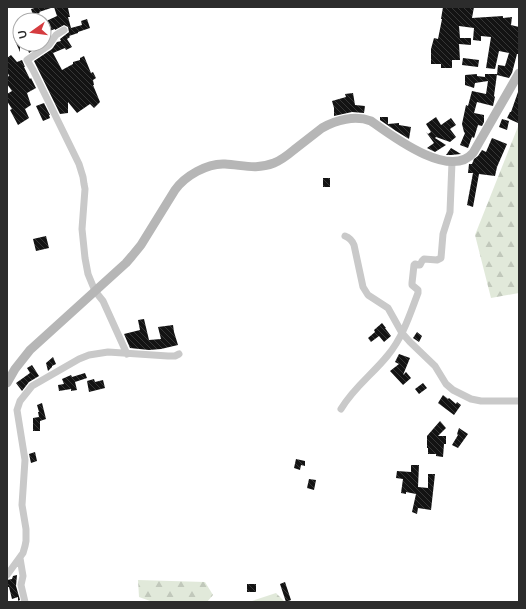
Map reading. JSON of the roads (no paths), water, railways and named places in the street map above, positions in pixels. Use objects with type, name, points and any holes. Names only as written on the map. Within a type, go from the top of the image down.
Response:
[{"type":"street","points":[[64,30],[56,35],[49,45],[27,60],[82,171],[85,189],[82,229],[83,247],[88,274],[95,291],[103,301],[126,354]]},
{"type":"street","points":[[7,383],[15,369],[30,350],[126,263],[140,245],[179,184],[192,174],[209,167],[222,164],[256,167],[274,163],[285,157],[327,125],[338,120],[353,118],[371,121],[408,146],[437,159],[452,162],[466,159],[473,153],[519,73]]},
{"type":"street","points":[[341,409],[359,385],[390,354],[402,333],[418,293],[418,290],[412,285],[414,265],[420,265],[424,259],[438,260],[442,256],[443,234],[450,212],[452,162]]},
{"type":"street","points":[[345,236],[349,237],[354,245],[364,291],[388,308],[402,333],[435,366],[446,384],[453,390],[472,399],[481,401],[519,401]]},
{"type":"street","points":[[7,575],[24,550],[26,535],[22,505],[25,463],[17,414],[18,404],[32,386],[84,356],[104,352],[168,356],[179,354]]},
{"type":"street","points":[[20,558],[23,576],[21,584],[25,602]]}]
